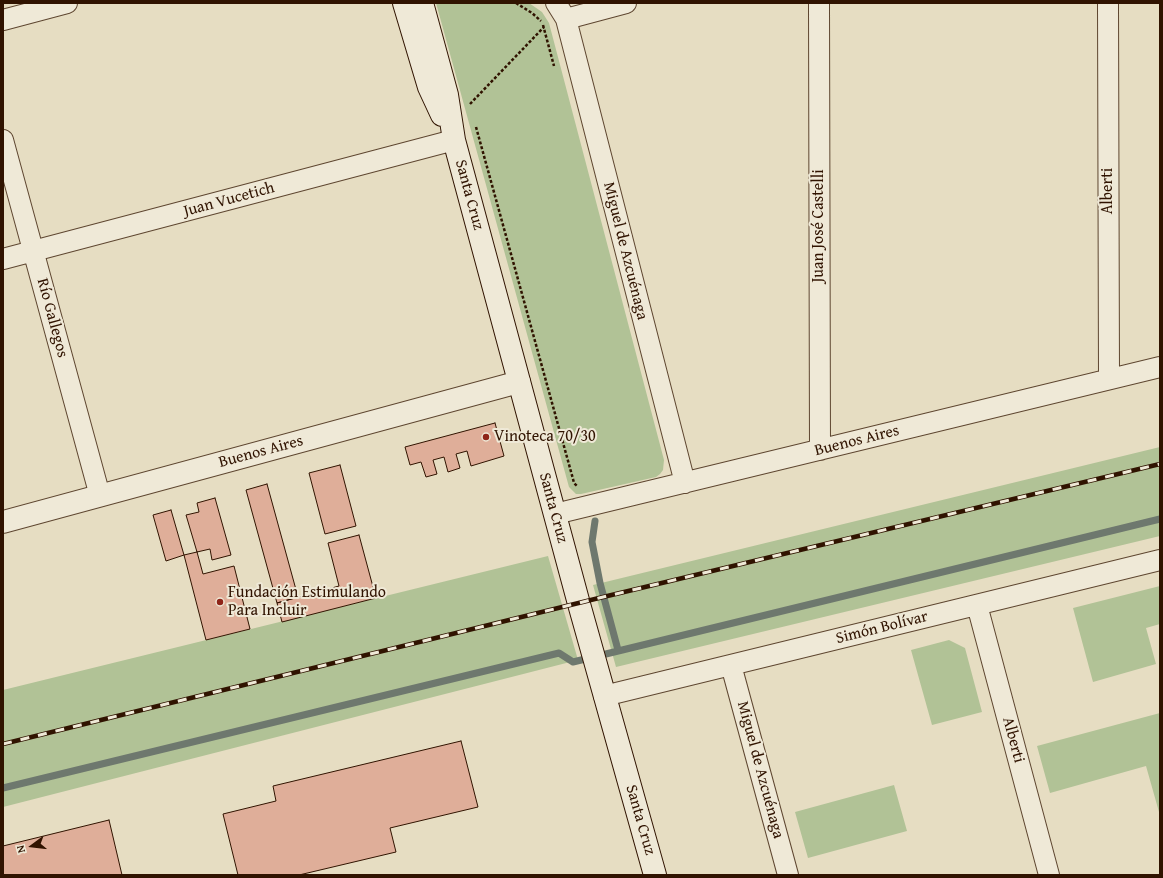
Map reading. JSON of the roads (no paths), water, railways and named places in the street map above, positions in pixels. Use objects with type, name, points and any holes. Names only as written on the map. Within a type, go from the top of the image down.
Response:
[{"type":"main road","name":"Santa Cruz","points":[[404,3],[429,87],[454,140]]},
{"type":"main road","name":"Santa Cruz","points":[[422,3],[447,95],[454,140],[604,696],[655,875]]},
{"type":"main road","name":"Buenos Aires","points":[[3,522],[519,382]]},
{"type":"street","points":[[3,20],[67,3]]},
{"type":"street","points":[[561,11],[626,3]]},
{"type":"street","name":"Juan José Castelli","points":[[819,3],[820,450]]},
{"type":"street","name":"Alberti","points":[[1108,3],[1109,380]]},
{"type":"street","name":"Miguel de Azcuénaga","points":[[561,11],[685,483]]},
{"type":"street","name":"Río Gallegos","points":[[3,140],[100,496]]},
{"type":"street","name":"Juan Vucetich","points":[[3,259],[454,140]]},
{"type":"street","name":"Buenos Aires","points":[[555,514],[1160,367]]},
{"type":"street","name":"Simón Bolívar","points":[[604,696],[1160,560]]},
{"type":"street","name":"Alberti","points":[[977,605],[1049,875]]},
{"type":"street","name":"Miguel de Azcuénaga","points":[[732,665],[788,875]]},
{"type":"waterway","points":[[3,788],[559,653],[573,662],[1160,519]]},
{"type":"waterway","points":[[595,521],[592,542],[600,583],[618,650]]},
{"type":"railway","points":[[3,744],[599,598],[1160,464]]},
{"type":"place","name":"Vinoteca 70/30","points":[[486,437]]},
{"type":"place","name":"Fundación Estimulando Para Incluir","points":[[220,602]]}]
